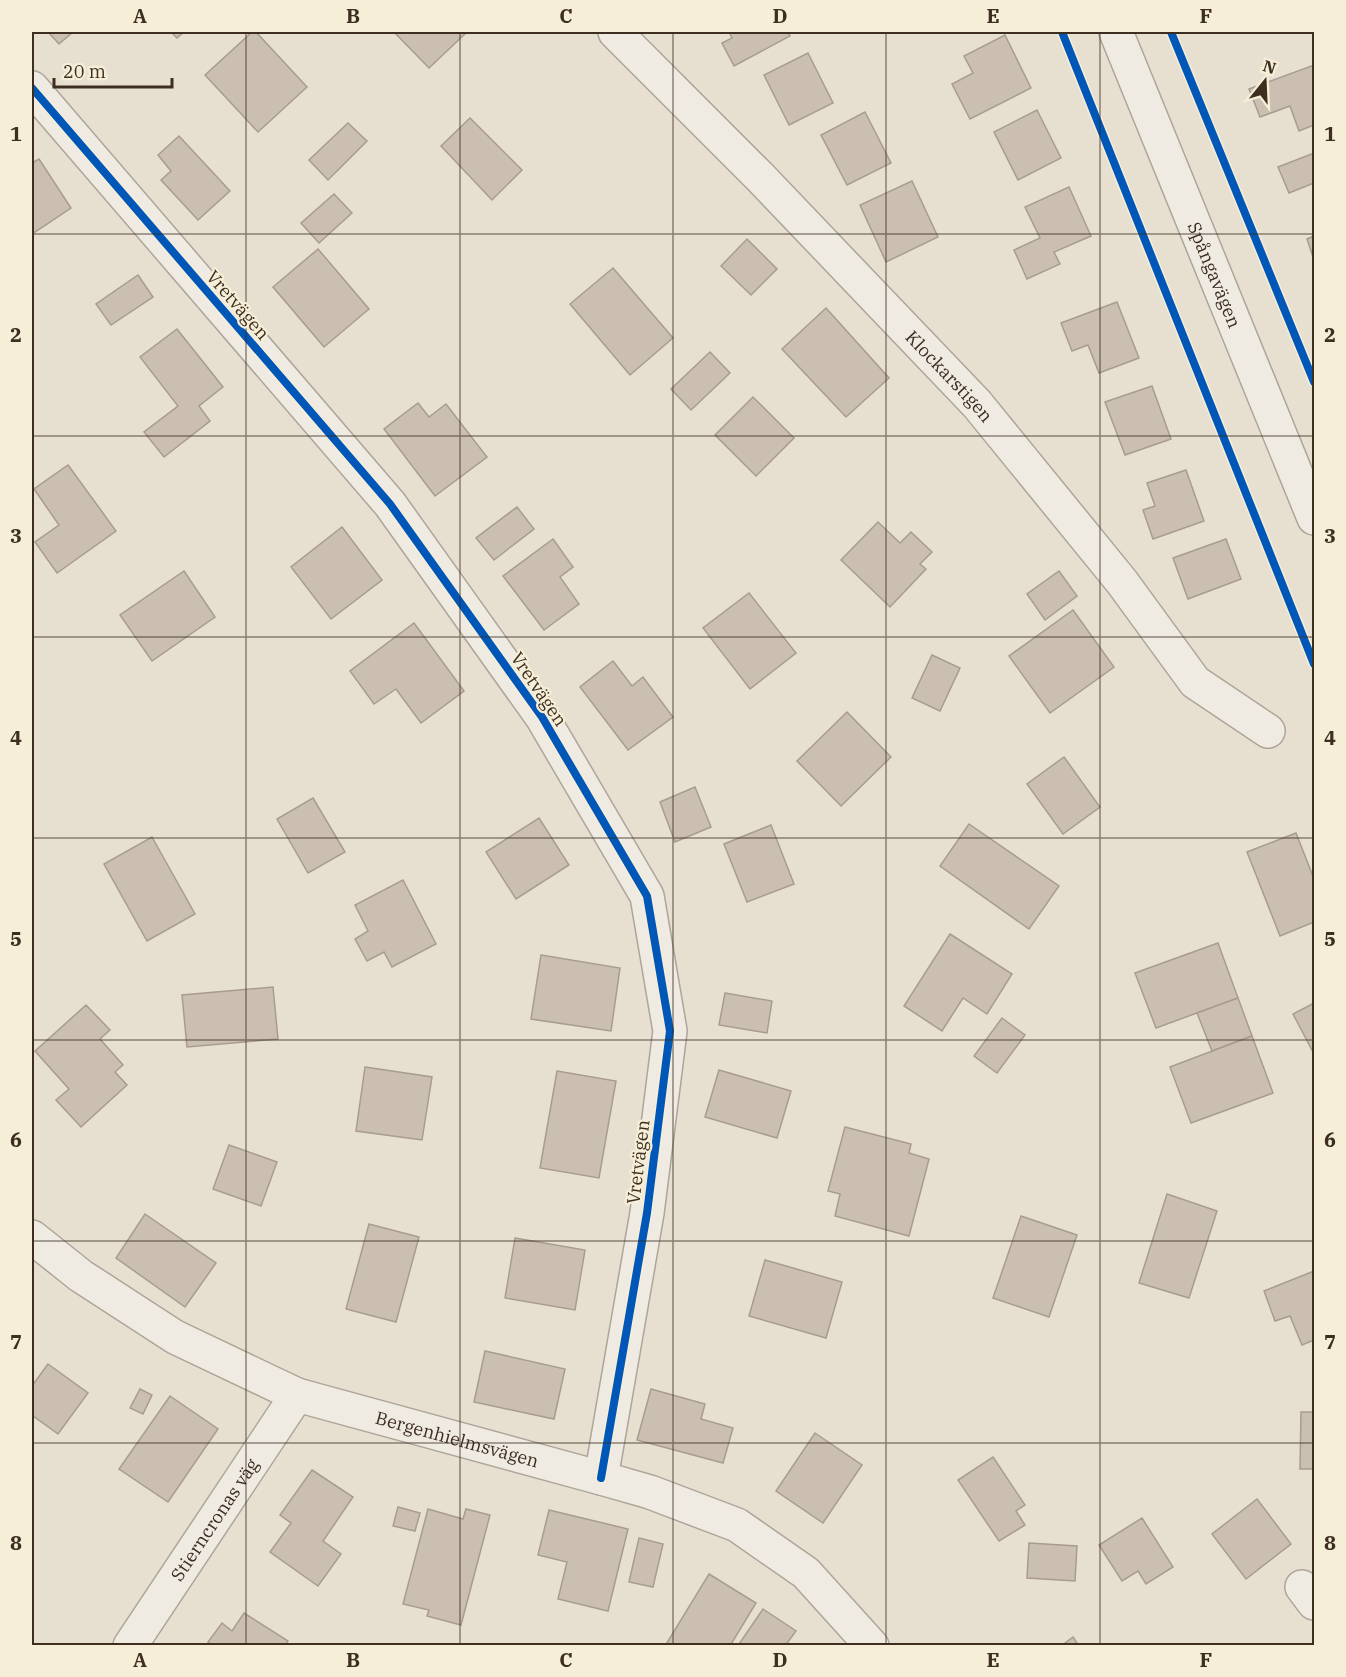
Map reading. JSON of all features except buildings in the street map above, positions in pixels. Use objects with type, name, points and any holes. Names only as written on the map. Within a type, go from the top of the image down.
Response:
[{"type":"street","name":"Klockarstigen","points":[[615,32],[760,177],[976,405],[1122,582],[1195,682],[1268,731]]},
{"type":"street","name":"Spångavägen","points":[[1116,32],[1314,518]]},
{"type":"street","name":"Vretvägen","points":[[32,88],[390,504],[542,717],[647,896],[670,1031],[647,1213],[601,1478]]},
{"type":"street","name":"Bergenhielmsvägen","points":[[32,1237],[81,1276],[175,1336],[297,1395],[650,1492],[736,1524],[806,1573],[866,1636],[872,1646]]},
{"type":"street","name":"Stierncronas väg","points":[[130,1646],[297,1395]]},
{"type":"cycle path","points":[[1062,32],[1314,664]]},
{"type":"cycle path","points":[[1171,32],[1314,382]]},
{"type":"cycle path","points":[[32,88],[390,504],[542,717],[647,896],[670,1031],[647,1213],[601,1478]]}]
